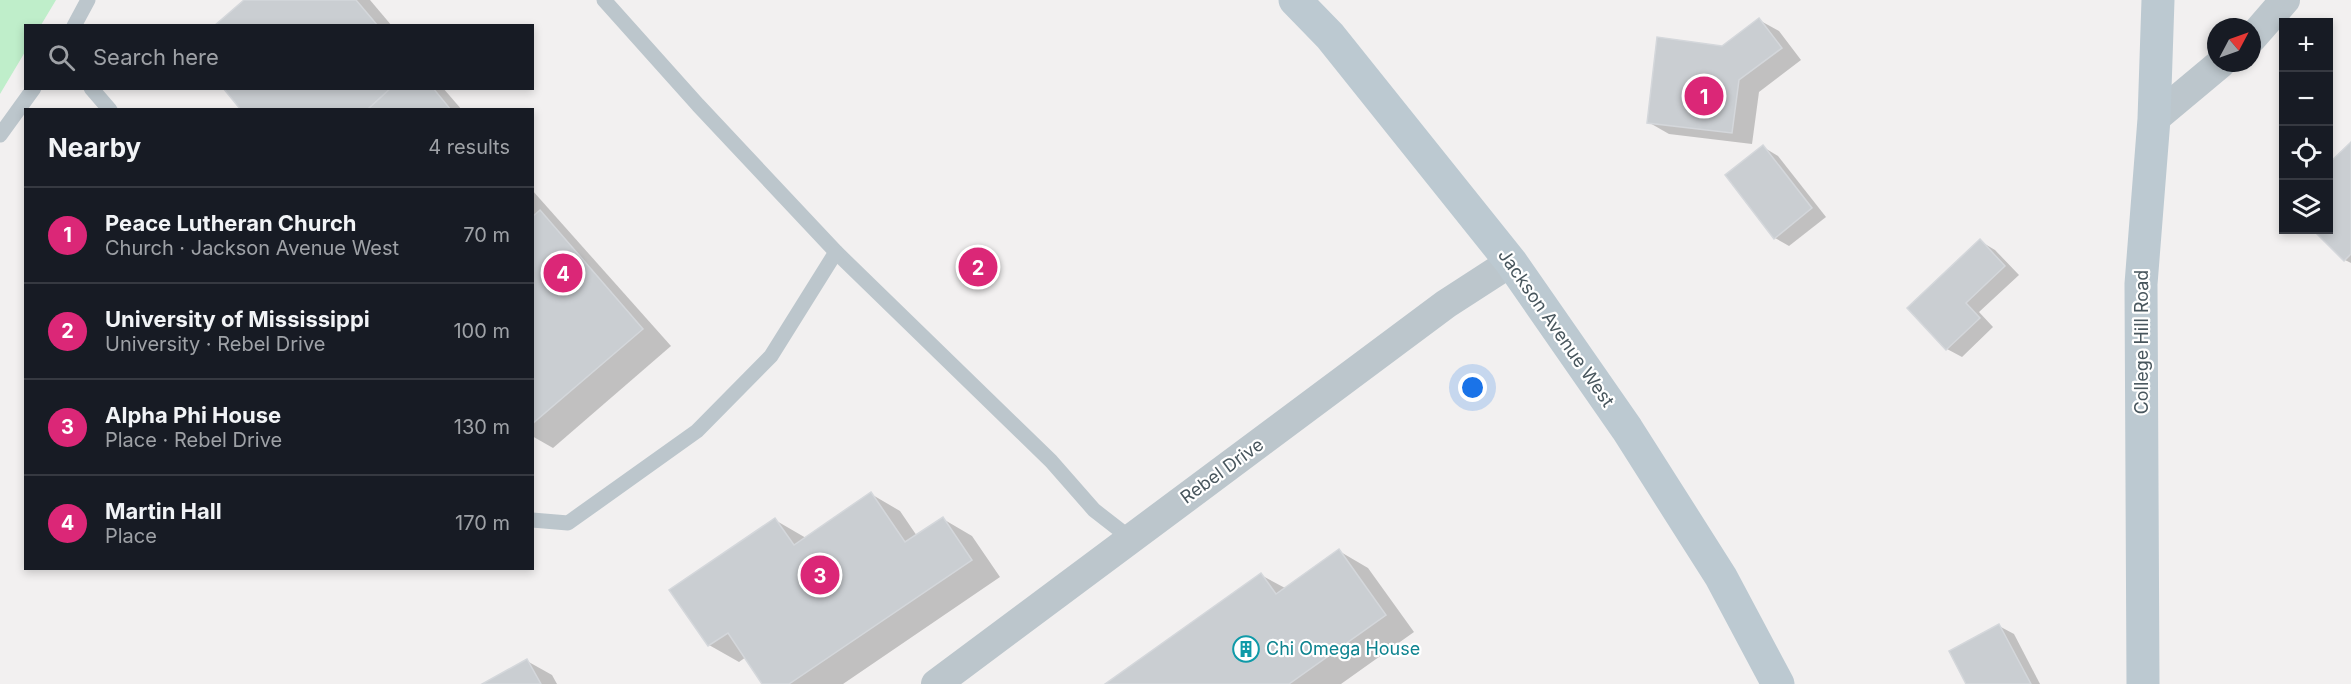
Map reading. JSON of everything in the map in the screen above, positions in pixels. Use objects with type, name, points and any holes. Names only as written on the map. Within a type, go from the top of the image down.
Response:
[{"type":"main road","name":"Jackson Avenue West","points":[[1295,0],[1330,36],[1511,262],[1628,429],[1715,567],[1778,684]]},
{"type":"main road","name":"College Hill Road","points":[[2143,684],[2141,284],[2154,118],[2158,0]]},
{"type":"street","points":[[2261,28],[2285,0]]},
{"type":"street","points":[[2154,118],[2210,72]]},
{"type":"street","name":"Rebel Drive","points":[[936,684],[1446,304],[1511,262]]},
{"type":"lane","points":[[75,24],[88,0]]},
{"type":"lane","points":[[604,0],[698,105],[836,252],[1051,461],[1094,510],[1130,538]]},
{"type":"lane","points":[[0,135],[33,90]]},
{"type":"lane","points":[[93,90],[108,108]]},
{"type":"lane","points":[[534,520],[568,523],[697,431],[771,356],[836,252]]},
{"type":"green space","points":[[0,0],[56,0],[42,24],[24,24],[24,54],[0,94]]},
{"type":"building","points":[[244,0],[356,0],[376,24],[216,24]]},
{"type":"building","points":[[1759,18],[1782,48],[1739,80],[1732,133],[1647,123],[1657,37],[1722,46]]},
{"type":"building","points":[[225,90],[389,90],[369,108],[239,108]]},
{"type":"building","points":[[389,90],[435,90],[449,108],[369,108]]},
{"type":"building","points":[[2351,142],[2351,254],[2344,261],[2317,234],[2333,234],[2333,159]]},
{"type":"building","points":[[1763,145],[1812,208],[1774,239],[1725,175]]},
{"type":"building","points":[[540,210],[643,329],[534,422],[534,215]]},
{"type":"building","points":[[1980,239],[2005,266],[1966,303],[1980,318],[1946,350],[1907,308]]},
{"type":"building","points":[[871,492],[905,542],[943,517],[972,560],[789,684],[762,684],[728,633],[708,646],[669,590],[775,518],[794,545]]},
{"type":"building","name":"Chi Omega House","points":[[1339,549],[1386,615],[1289,684],[1105,684],[1261,573],[1276,594]]},
{"type":"building","points":[[1999,624],[2031,684],[1966,684],[1949,651]]},
{"type":"building","points":[[527,659],[541,684],[482,684]]},
{"type":"place","name":"Peace Lutheran Church","points":[[1704,96]]},
{"type":"place","name":"University of Mississippi","points":[[978,267]]},
{"type":"place","name":"Martin Hall","points":[[563,273]]},
{"type":"place","name":"Alpha Phi House","points":[[820,575]]},
{"type":"place","name":"Chi Omega House","points":[[1246,649]]}]
